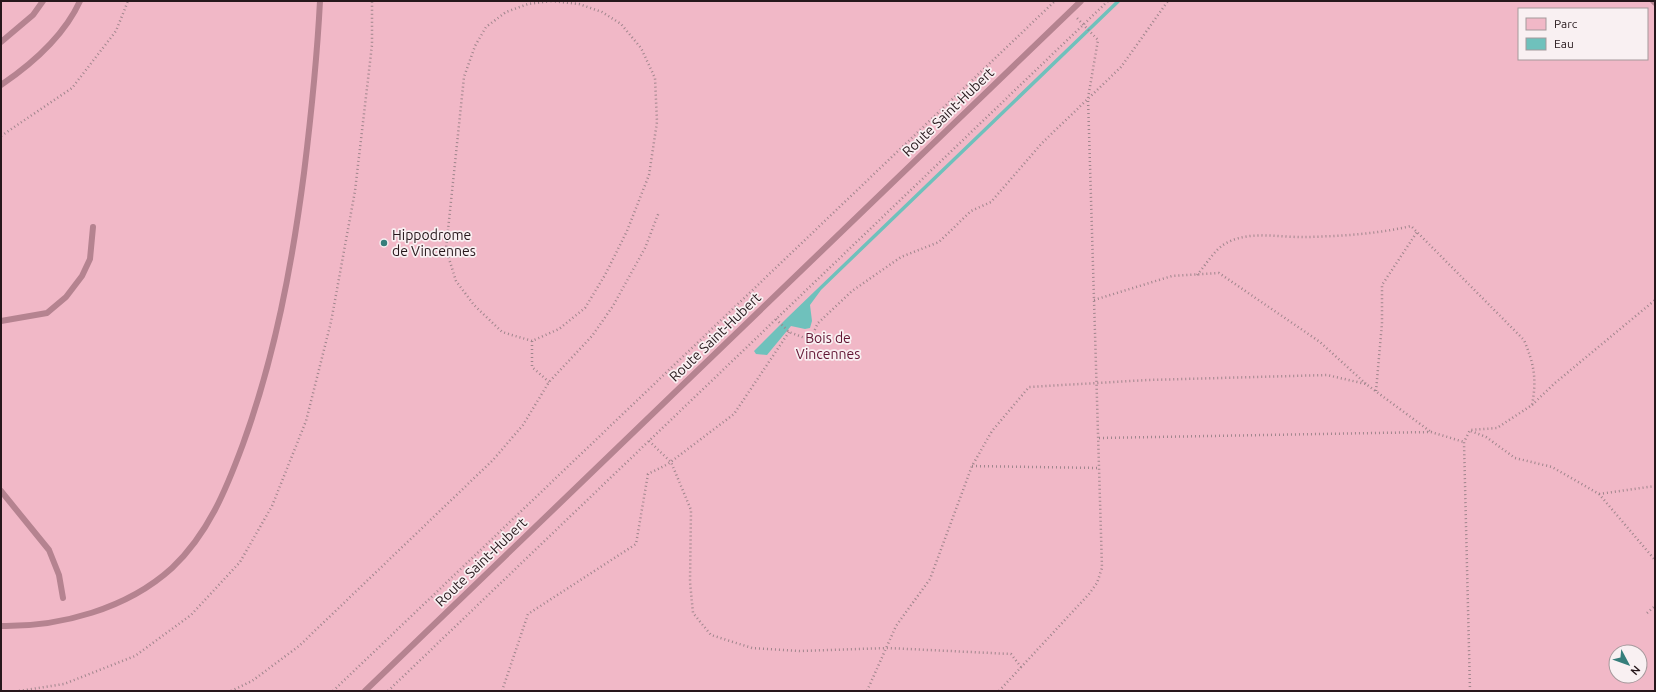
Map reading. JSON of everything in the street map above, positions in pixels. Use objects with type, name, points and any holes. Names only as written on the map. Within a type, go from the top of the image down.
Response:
[{"type":"lane","points":[[1,42],[33,15],[43,1]]},
{"type":"lane","points":[[1,85],[25,68],[49,47],[80,1]]},
{"type":"lane","points":[[1,626],[50,624],[77,618],[115,604],[141,590],[172,569],[193,544],[216,512],[226,490],[254,414],[274,344],[295,239],[310,127],[318,42],[320,1]]},
{"type":"lane","name":"Route Saint-Hubert","points":[[365,691],[1081,1]]},
{"type":"lane","points":[[1,321],[47,313],[66,297],[82,276],[90,259],[93,227]]},
{"type":"lane","points":[[1,491],[49,550],[59,575],[64,598]]},
{"type":"path","points":[[1,136],[72,88],[116,31],[128,1]]},
{"type":"path","points":[[551,1],[579,4],[602,12],[621,24],[641,48],[655,78],[657,122],[649,175],[627,231],[605,275],[585,308],[559,329],[532,341],[502,332],[474,305],[456,282],[446,249],[464,77],[475,46],[486,27],[506,12],[528,4],[551,1]]},
{"type":"path","points":[[333,691],[1055,1]]},
{"type":"path","points":[[388,691],[649,441],[778,321],[1085,26],[1107,1]]},
{"type":"path","points":[[778,321],[789,332],[810,340],[818,323],[852,291],[901,257],[939,242],[971,210],[991,202],[1042,144],[1121,67],[1168,1]]},
{"type":"path","points":[[999,691],[1068,619],[1097,583],[1102,568],[1088,98],[1098,40],[1085,26]]},
{"type":"path","points":[[231,691],[252,681],[299,646],[493,460],[523,425],[549,382],[592,336],[613,306],[645,248],[659,212]]},
{"type":"path","points":[[1197,275],[1223,245],[1251,235],[1288,238],[1321,237],[1386,232],[1411,226],[1524,340],[1533,362],[1536,388],[1532,405]]},
{"type":"path","points":[[1376,391],[1382,323],[1382,285],[1416,232]]},
{"type":"path","points":[[1094,300],[1172,276],[1219,273],[1320,342],[1366,384],[1431,432]]},
{"type":"path","points":[[1470,430],[1497,428],[1532,405],[1555,383],[1655,300]]},
{"type":"path","points":[[502,691],[528,614],[636,544],[648,474],[671,462],[734,414],[789,332]]},
{"type":"path","points":[[532,341],[532,367],[549,382]]},
{"type":"path","points":[[867,691],[888,648],[896,626],[930,579],[972,466],[992,431],[1029,387],[1097,382],[1327,375],[1366,384]]},
{"type":"path","points":[[1470,430],[1464,442],[1470,691]]},
{"type":"path","points":[[1470,430],[1486,437],[1515,458],[1552,467],[1599,494],[1655,560]]},
{"type":"path","points":[[1099,438],[1431,432],[1464,442]]},
{"type":"path","points":[[649,441],[671,462],[692,510],[690,582],[693,613],[711,635],[752,648],[800,651],[888,648],[1011,654],[1021,668]]},
{"type":"path","points":[[972,466],[1099,468]]},
{"type":"path","points":[[1599,494],[1655,486]]},
{"type":"path","points":[[1647,613],[1655,606]]},
{"type":"green space","name":"Bois de Vincennes","points":[[1,1],[1655,1],[1655,691],[1,691]]},
{"type":"water","points":[[1116,1],[1121,1],[821,290],[810,305],[812,321],[810,328],[805,329],[791,326],[767,355],[756,354],[754,351],[788,317]]},
{"type":"place","name":"Hippodrome de Vincennes","points":[[384,243]]}]
